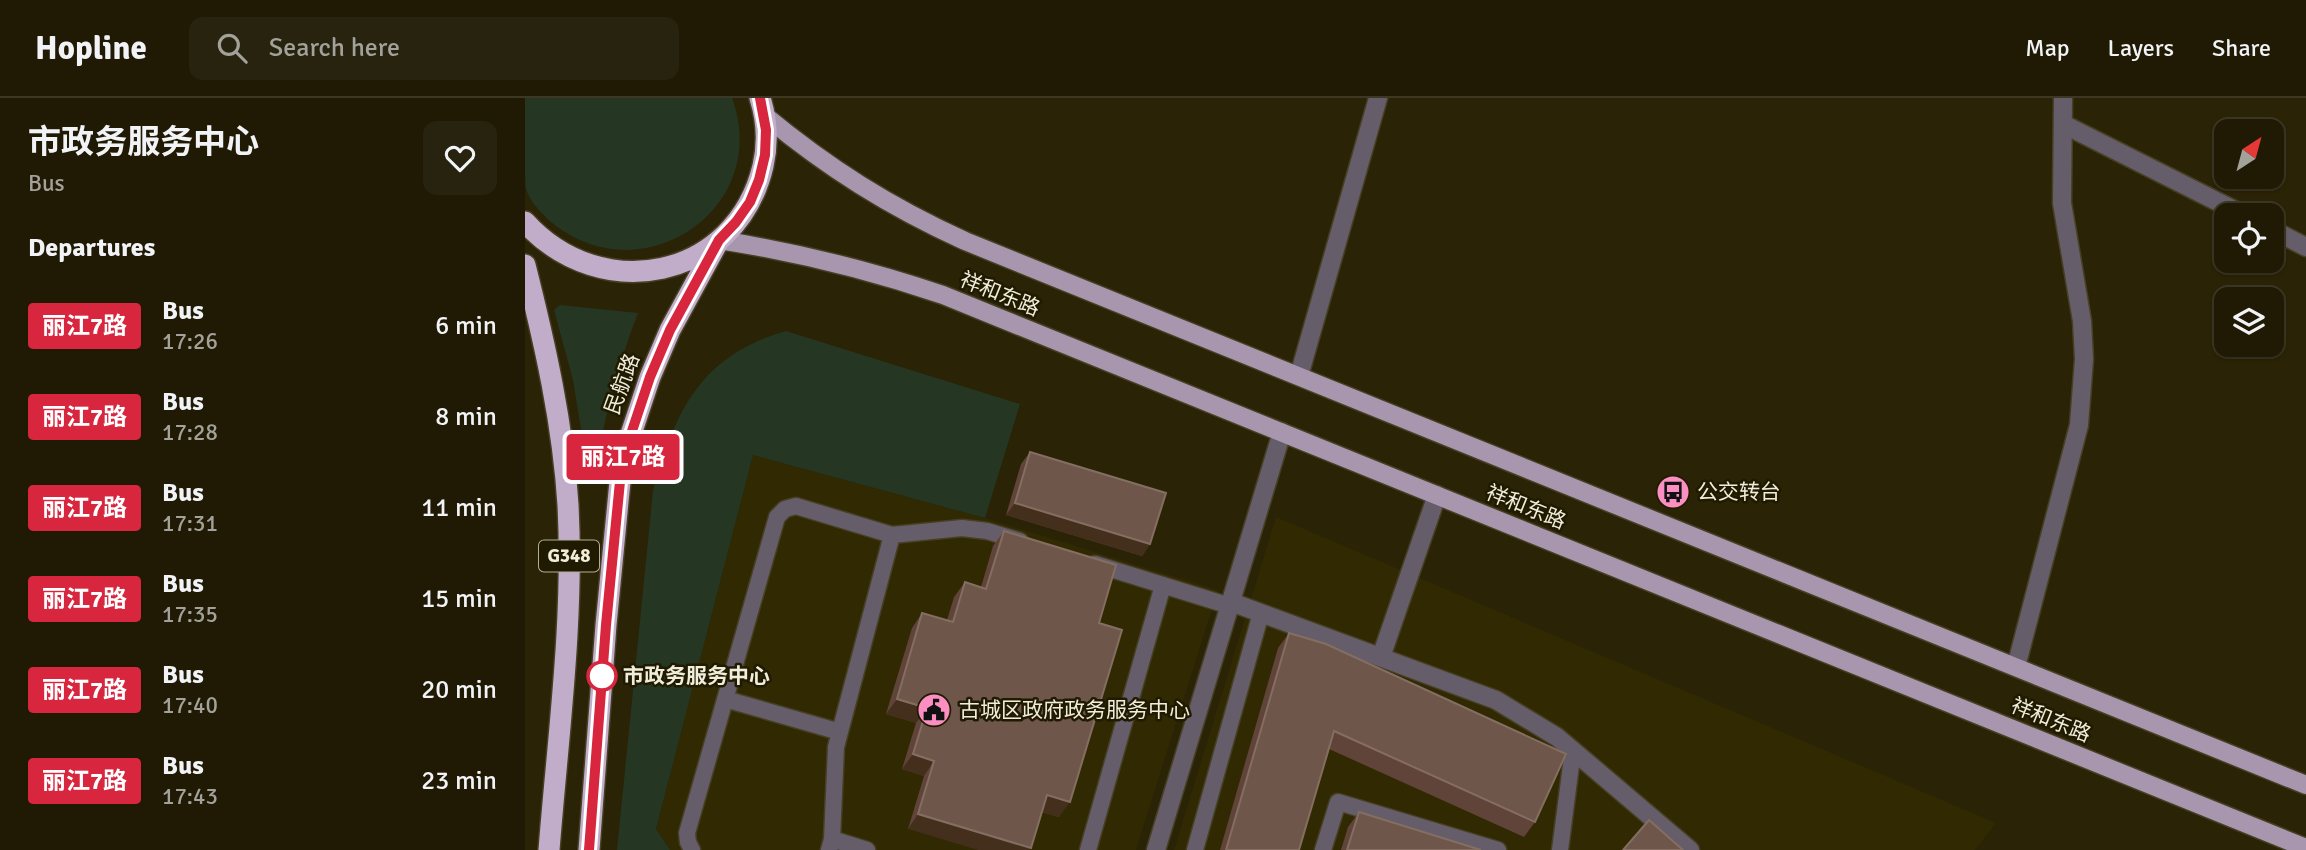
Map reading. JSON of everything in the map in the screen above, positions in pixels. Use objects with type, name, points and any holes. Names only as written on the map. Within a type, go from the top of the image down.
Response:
[{"type":"highway","name":"G348","points":[[525,222],[557,251],[604,270],[653,271],[698,254],[719,240],[743,212],[759,180],[765,155],[766,104]]},
{"type":"highway","name":"民航路","points":[[589,850],[622,461],[650,377],[670,330],[719,240]]},
{"type":"highway","name":"G348","points":[[525,265],[554,387],[568,504],[567,618],[549,850]]},
{"type":"main road","name":"祥和东路","points":[[766,104],[807,151],[853,183],[927,224],[965,241],[2306,785]]},
{"type":"main road","name":"祥和东路","points":[[719,240],[814,257],[918,286],[2306,848]]},
{"type":"street","points":[[1299,376],[1378,98]]},
{"type":"street","points":[[2016,667],[2079,425],[2083,392],[2082,321],[2061,203],[2063,98]]},
{"type":"street","points":[[2063,124],[2220,203]]},
{"type":"street","points":[[2284,236],[2306,247]]},
{"type":"street","points":[[1156,850],[1282,432]]},
{"type":"street","points":[[1381,657],[1437,495]]},
{"type":"street","points":[[1231,604],[1496,700],[1557,737],[1690,850]]},
{"type":"lane","points":[[692,850],[687,833],[777,517],[785,509],[796,506],[892,535],[962,528],[987,531],[1037,547]]},
{"type":"lane","points":[[867,850],[831,844],[836,747],[892,535]]},
{"type":"lane","points":[[1075,558],[1231,604]]},
{"type":"lane","points":[[1088,850],[1163,585]]},
{"type":"lane","points":[[1195,850],[1261,613]]},
{"type":"lane","points":[[725,699],[840,732]]},
{"type":"lane","points":[[1560,850],[1573,750]]},
{"type":"lane","points":[[1323,850],[1338,802],[1498,850]]},
{"type":"shaded area","name":"古城区政府政务服务中心","points":[[753,455],[985,518],[1218,590],[1136,850],[670,850],[656,829]]},
{"type":"shaded area","points":[[1276,517],[1996,823],[1975,850],[1174,850]]},
{"type":"green space","points":[[525,98],[732,98],[740,137],[734,173],[718,204],[693,228],[662,244],[628,250],[591,244],[556,226],[538,209],[528,194],[525,176]]},
{"type":"green space","points":[[560,305],[638,313],[613,391],[596,471],[588,472],[573,380],[554,310]]},
{"type":"green space","points":[[786,331],[1020,404],[985,518],[753,455],[656,829],[670,850],[617,850],[653,491],[662,462],[682,412],[712,371],[732,355],[757,341]]},
{"type":"building","points":[[1030,452],[1166,493],[1150,544],[1015,503]]},
{"type":"building","points":[[1004,531],[1116,565],[1099,623],[1122,630],[1070,802],[1047,795],[1031,848],[918,814],[934,761],[913,754],[927,708],[897,699],[922,613],[953,622],[965,582],[986,589]]},
{"type":"building","points":[[1289,633],[1326,644],[1566,754],[1535,822],[1334,731],[1299,850],[1226,850]]},
{"type":"building","points":[[1359,812],[1481,850],[1347,850]]},
{"type":"building","points":[[1649,820],[1683,850],[1623,850]]},
{"type":"bus line","name":"丽江7路","points":[[589,850],[622,461],[650,377],[670,330],[719,240],[750,202],[759,180],[765,155],[766,130],[760,98]]},
{"type":"place","name":"公交转台","points":[[1673,492]]},
{"type":"place","name":"市政务服务中心","points":[[602,676]]},
{"type":"place","name":"古城区政府政务服务中心","points":[[934,710]]}]
